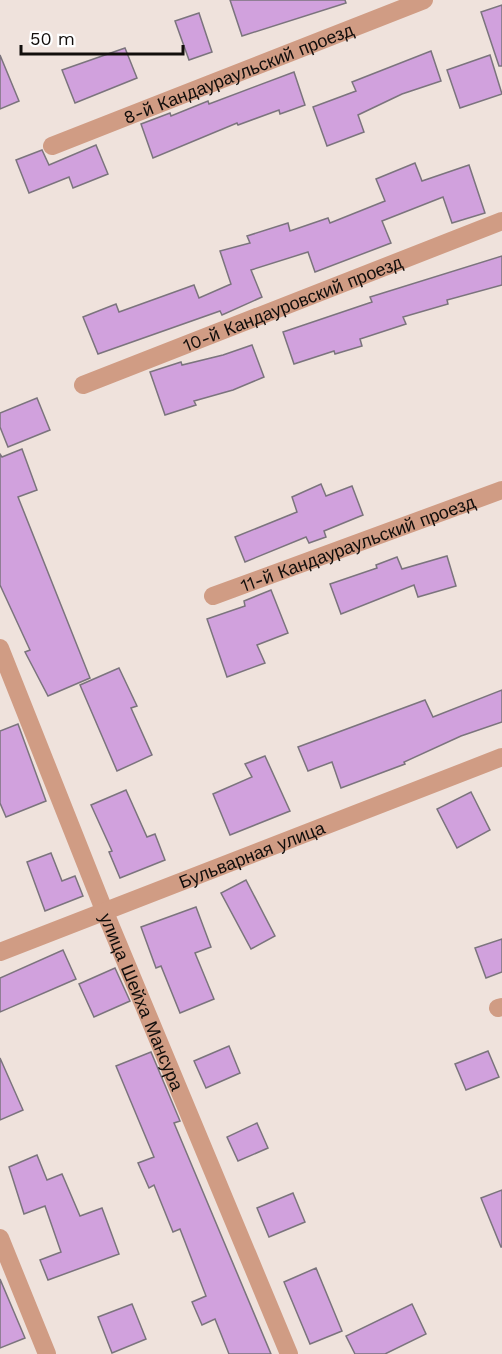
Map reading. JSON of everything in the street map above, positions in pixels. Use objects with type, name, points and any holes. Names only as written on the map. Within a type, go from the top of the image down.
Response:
[{"type":"street","name":"8-й Кандаураульский проезд","points":[[52,146],[424,0]]},
{"type":"street","name":"10-й Кандауровский проезд","points":[[83,385],[502,221]]},
{"type":"street","name":"11-й Кандаураульский проезд","points":[[213,596],[502,490]]},
{"type":"street","name":"улица Шейха Мансура","points":[[0,648],[105,910],[289,1354]]},
{"type":"street","name":"Бульварная улица","points":[[0,952],[502,757]]},
{"type":"street","points":[[0,1238],[48,1354]]},
{"type":"building","points":[[230,0],[345,0],[346,3],[242,36]]},
{"type":"building","points":[[502,5],[502,66],[499,66],[481,12]]},
{"type":"building","points":[[199,13],[212,52],[189,60],[175,21]]},
{"type":"building","points":[[125,48],[137,78],[75,103],[62,70]]},
{"type":"building","points":[[431,51],[441,81],[402,94],[358,115],[364,132],[327,146],[313,107],[356,91],[352,82]]},
{"type":"building","points":[[0,55],[19,101],[0,109]]},
{"type":"building","points":[[490,55],[502,94],[460,108],[447,70]]},
{"type":"building","points":[[294,72],[305,105],[280,114],[279,110],[238,125],[237,123],[153,158],[141,124],[170,113],[171,116],[208,101],[209,104]]},
{"type":"building","points":[[96,145],[108,174],[73,188],[69,177],[29,193],[16,160],[42,150],[49,165]]},
{"type":"building","points":[[415,163],[422,181],[469,165],[485,213],[452,223],[443,197],[382,221],[391,243],[315,272],[308,252],[251,270],[262,297],[222,315],[220,311],[98,354],[83,317],[116,304],[119,312],[194,285],[199,298],[231,284],[220,251],[250,243],[247,236],[288,223],[290,231],[328,218],[330,223],[385,201],[376,179]]},
{"type":"building","points":[[502,256],[502,285],[447,300],[448,304],[403,317],[406,324],[360,339],[362,346],[335,354],[334,351],[294,364],[283,332],[372,302],[370,297]]},
{"type":"building","points":[[252,345],[264,377],[233,390],[194,401],[196,405],[165,415],[150,372],[181,362],[182,365],[223,355]]},
{"type":"building","points":[[37,398],[50,430],[8,447],[0,427],[0,413]]},
{"type":"building","points":[[22,449],[37,490],[18,497],[90,678],[48,696],[25,652],[30,650],[0,585],[0,454],[2,457]]},
{"type":"building","points":[[321,484],[326,496],[352,486],[363,515],[324,531],[326,537],[309,543],[306,537],[245,562],[235,537],[297,512],[292,497]]},
{"type":"building","points":[[447,556],[456,586],[418,597],[414,585],[341,614],[330,584],[377,568],[376,565],[397,557],[402,569]]},
{"type":"building","points":[[271,590],[288,633],[257,645],[265,663],[227,677],[207,619],[245,606],[244,601]]},
{"type":"building","points":[[119,668],[137,706],[131,708],[152,755],[117,771],[80,685]]},
{"type":"building","points":[[502,690],[502,722],[461,736],[404,762],[405,764],[341,788],[332,762],[308,771],[298,747],[425,700],[433,717]]},
{"type":"building","points":[[18,724],[46,801],[6,817],[0,803],[0,731]]},
{"type":"building","points":[[265,756],[290,811],[230,835],[213,794],[252,777],[245,764]]},
{"type":"building","points":[[126,790],[147,837],[155,834],[165,860],[120,878],[109,852],[112,851],[91,805]]},
{"type":"building","points":[[471,792],[490,830],[457,848],[437,809]]},
{"type":"building","points":[[51,853],[62,881],[75,876],[83,896],[45,911],[27,862]]},
{"type":"building","points":[[246,880],[275,936],[251,949],[221,893]]},
{"type":"building","points":[[196,907],[211,947],[195,953],[214,999],[180,1013],[161,966],[156,968],[141,927]]},
{"type":"building","points":[[502,939],[502,972],[486,978],[475,948]]},
{"type":"building","points":[[63,950],[76,979],[0,1012],[0,978]]},
{"type":"building","points":[[115,968],[130,1001],[94,1017],[79,984]]},
{"type":"building","points":[[229,1046],[240,1073],[206,1088],[194,1061]]},
{"type":"building","points":[[488,1051],[499,1077],[466,1090],[455,1064]]},
{"type":"building","points":[[151,1052],[180,1121],[174,1123],[271,1354],[229,1354],[215,1319],[202,1325],[192,1302],[206,1296],[180,1229],[173,1232],[154,1185],[149,1188],[138,1163],[154,1157],[116,1066]]},
{"type":"building","points":[[0,1058],[23,1110],[0,1120]]},
{"type":"building","points":[[257,1123],[268,1148],[238,1161],[227,1137]]},
{"type":"building","points":[[37,1155],[47,1180],[62,1174],[80,1216],[102,1208],[119,1254],[48,1280],[40,1260],[61,1252],[45,1206],[24,1214],[9,1167]]},
{"type":"building","points":[[502,1190],[502,1247],[501,1247],[481,1198]]},
{"type":"building","points":[[293,1193],[305,1222],[269,1237],[257,1208]]},
{"type":"building","points":[[316,1268],[342,1331],[310,1344],[284,1282]]},
{"type":"building","points":[[0,1279],[25,1338],[0,1348]]},
{"type":"building","points":[[132,1304],[146,1339],[112,1353],[98,1317]]},
{"type":"building","points":[[412,1304],[426,1334],[385,1354],[355,1354],[346,1336]]}]
